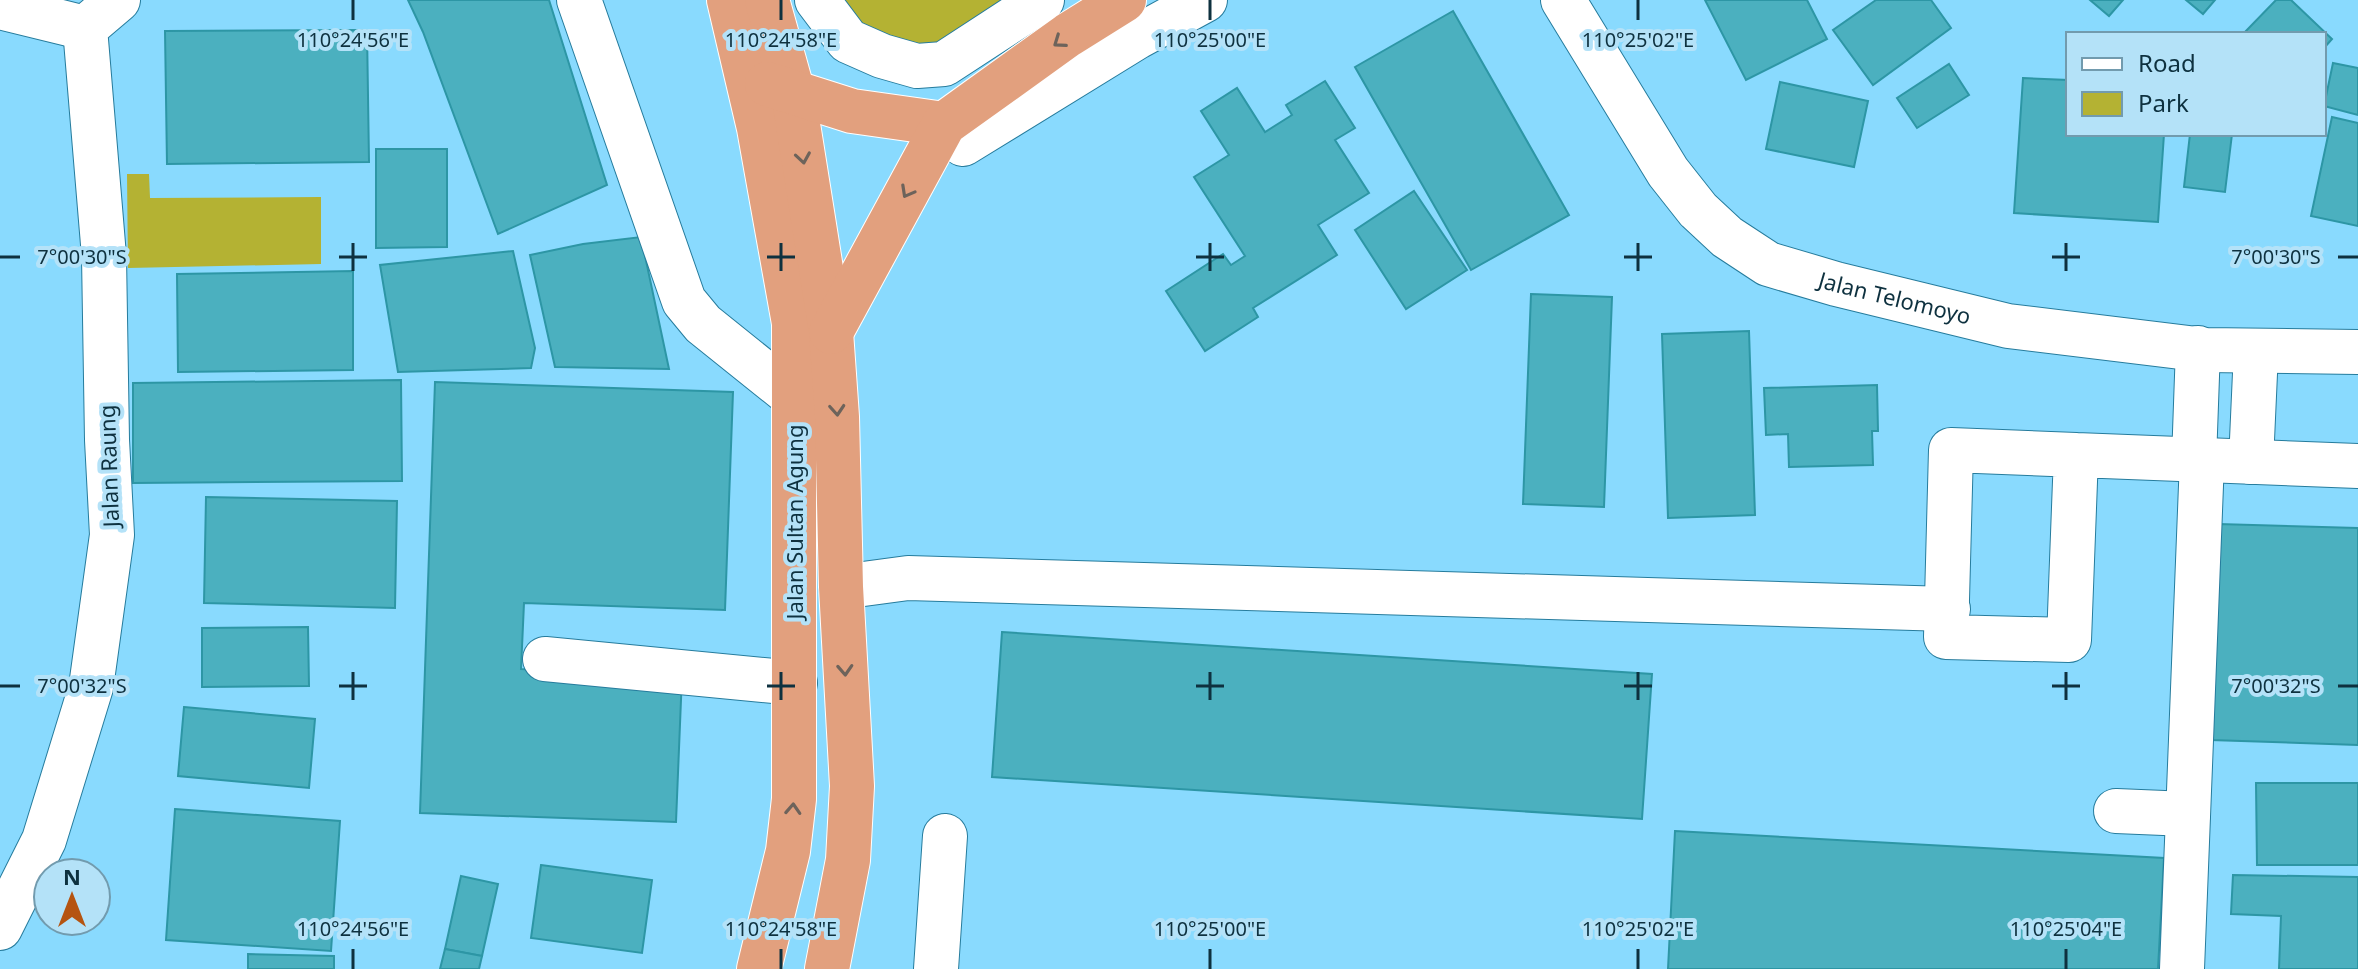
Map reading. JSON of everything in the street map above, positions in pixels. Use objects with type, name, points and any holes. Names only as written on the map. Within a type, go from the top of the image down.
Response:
[{"type":"highway","name":"Jalan Sultan Agung","points":[[729,0],[759,128],[794,323],[795,683],[792,823],[759,969]]},
{"type":"highway","name":"Jalan Sultan Agung","points":[[767,0],[793,93],[831,332],[837,417],[841,587],[852,786],[848,860],[827,969]]},
{"type":"highway","points":[[831,332],[944,124],[1068,35],[1124,0]]},
{"type":"highway","points":[[746,77],[852,111],[944,124]]},
{"type":"street","points":[[0,7],[85,28],[118,0]]},
{"type":"street","points":[[579,0],[684,301],[703,324],[794,397]]},
{"type":"street","points":[[817,0],[848,41],[882,56],[917,66],[944,64],[1042,0]]},
{"type":"street","points":[[944,124],[963,144],[1137,37],[1205,0]]},
{"type":"street","name":"Jalan Telomoyo","points":[[1563,0],[1668,172],[1698,210],[1727,237],[1768,264],[2008,326],[2198,348],[2358,352]]},
{"type":"street","name":"Jalan Raung","points":[[0,928],[44,840],[91,687],[112,535],[104,256],[85,28]]},
{"type":"street","points":[[2182,969],[2198,460],[2198,348]]},
{"type":"street","points":[[2251,462],[2256,351]]},
{"type":"street","points":[[2076,455],[2069,640],[1946,637],[1951,450],[2358,466]]},
{"type":"street","points":[[841,587],[908,578],[1948,609]]},
{"type":"street","points":[[545,659],[795,683]]},
{"type":"street","points":[[2116,811],[2188,814]]},
{"type":"street","points":[[936,969],[945,836]]},
{"type":"green space","points":[[831,0],[1065,0],[1032,19],[946,54],[857,25]]},
{"type":"green space","points":[[127,174],[149,174],[150,198],[321,197],[321,264],[128,268]]},
{"type":"building","points":[[408,0],[549,0],[607,185],[498,234],[423,32]]},
{"type":"building","points":[[1705,0],[1807,0],[1827,39],[1746,80]]},
{"type":"building","points":[[1876,0],[1931,0],[1951,28],[1873,85],[1833,30]]},
{"type":"building","points":[[2090,0],[2123,0],[2109,16]]},
{"type":"building","points":[[2186,0],[2215,0],[2203,14]]},
{"type":"building","points":[[2276,0],[2291,0],[2325,32],[2245,32]]},
{"type":"building","points":[[1453,11],[1569,215],[1471,270],[1355,67]]},
{"type":"building","points":[[367,30],[369,162],[167,164],[165,31]]},
{"type":"building","points":[[2333,63],[2358,68],[2358,115],[2326,107]]},
{"type":"building","points":[[1949,64],[1969,95],[1917,128],[1897,98]]},
{"type":"building","points":[[2023,78],[2066,80],[2066,136],[2164,136],[2158,222],[2014,213]]},
{"type":"building","points":[[1325,81],[1355,128],[1335,140],[1369,193],[1318,225],[1337,255],[1253,308],[1258,317],[1205,351],[1166,291],[1223,254],[1231,265],[1245,256],[1194,177],[1229,155],[1201,111],[1237,88],[1265,132],[1292,115],[1286,105]]},
{"type":"building","points":[[1780,82],[1868,101],[1854,167],[1766,149]]},
{"type":"building","points":[[2332,117],[2358,123],[2358,226],[2311,216]]},
{"type":"building","points":[[2190,136],[2232,136],[2225,192],[2184,187]]},
{"type":"building","points":[[376,149],[447,149],[447,247],[376,248]]},
{"type":"building","points":[[1414,191],[1467,270],[1406,309],[1355,230]]},
{"type":"building","points":[[641,237],[669,369],[555,367],[530,255]]},
{"type":"building","points":[[513,251],[535,348],[531,368],[398,372],[380,265]]},
{"type":"building","points":[[353,271],[353,370],[178,372],[177,274]]},
{"type":"building","points":[[1531,294],[1612,297],[1604,507],[1523,504]]},
{"type":"building","points":[[1749,331],[1755,515],[1668,518],[1662,334]]},
{"type":"building","points":[[401,380],[402,481],[133,483],[133,383]]},
{"type":"building","points":[[435,382],[733,392],[725,610],[524,603],[521,669],[682,675],[676,822],[420,813]]},
{"type":"building","points":[[1877,385],[1878,431],[1872,431],[1873,465],[1789,467],[1788,434],[1766,435],[1764,388]]},
{"type":"building","points":[[206,497],[397,501],[395,608],[204,603]]},
{"type":"building","points":[[2218,524],[2358,528],[2358,745],[2211,740]]},
{"type":"building","points":[[308,627],[309,686],[202,687],[202,628]]},
{"type":"building","points":[[1002,632],[1652,674],[1642,819],[992,777]]},
{"type":"building","points":[[184,707],[315,719],[309,788],[178,776]]},
{"type":"building","points":[[2256,783],[2358,783],[2358,865],[2257,865]]},
{"type":"building","points":[[175,809],[340,821],[331,951],[166,940]]},
{"type":"building","points":[[1675,831],[2164,858],[2158,969],[1668,969]]},
{"type":"building","points":[[541,865],[652,880],[642,953],[531,938]]},
{"type":"building","points":[[2233,875],[2358,877],[2358,969],[2279,969],[2281,916],[2231,914]]},
{"type":"building","points":[[461,876],[498,884],[482,956],[445,949]]},
{"type":"building","points":[[445,949],[482,956],[479,969],[440,969]]},
{"type":"building","points":[[248,954],[334,956],[334,969],[248,969]]}]
